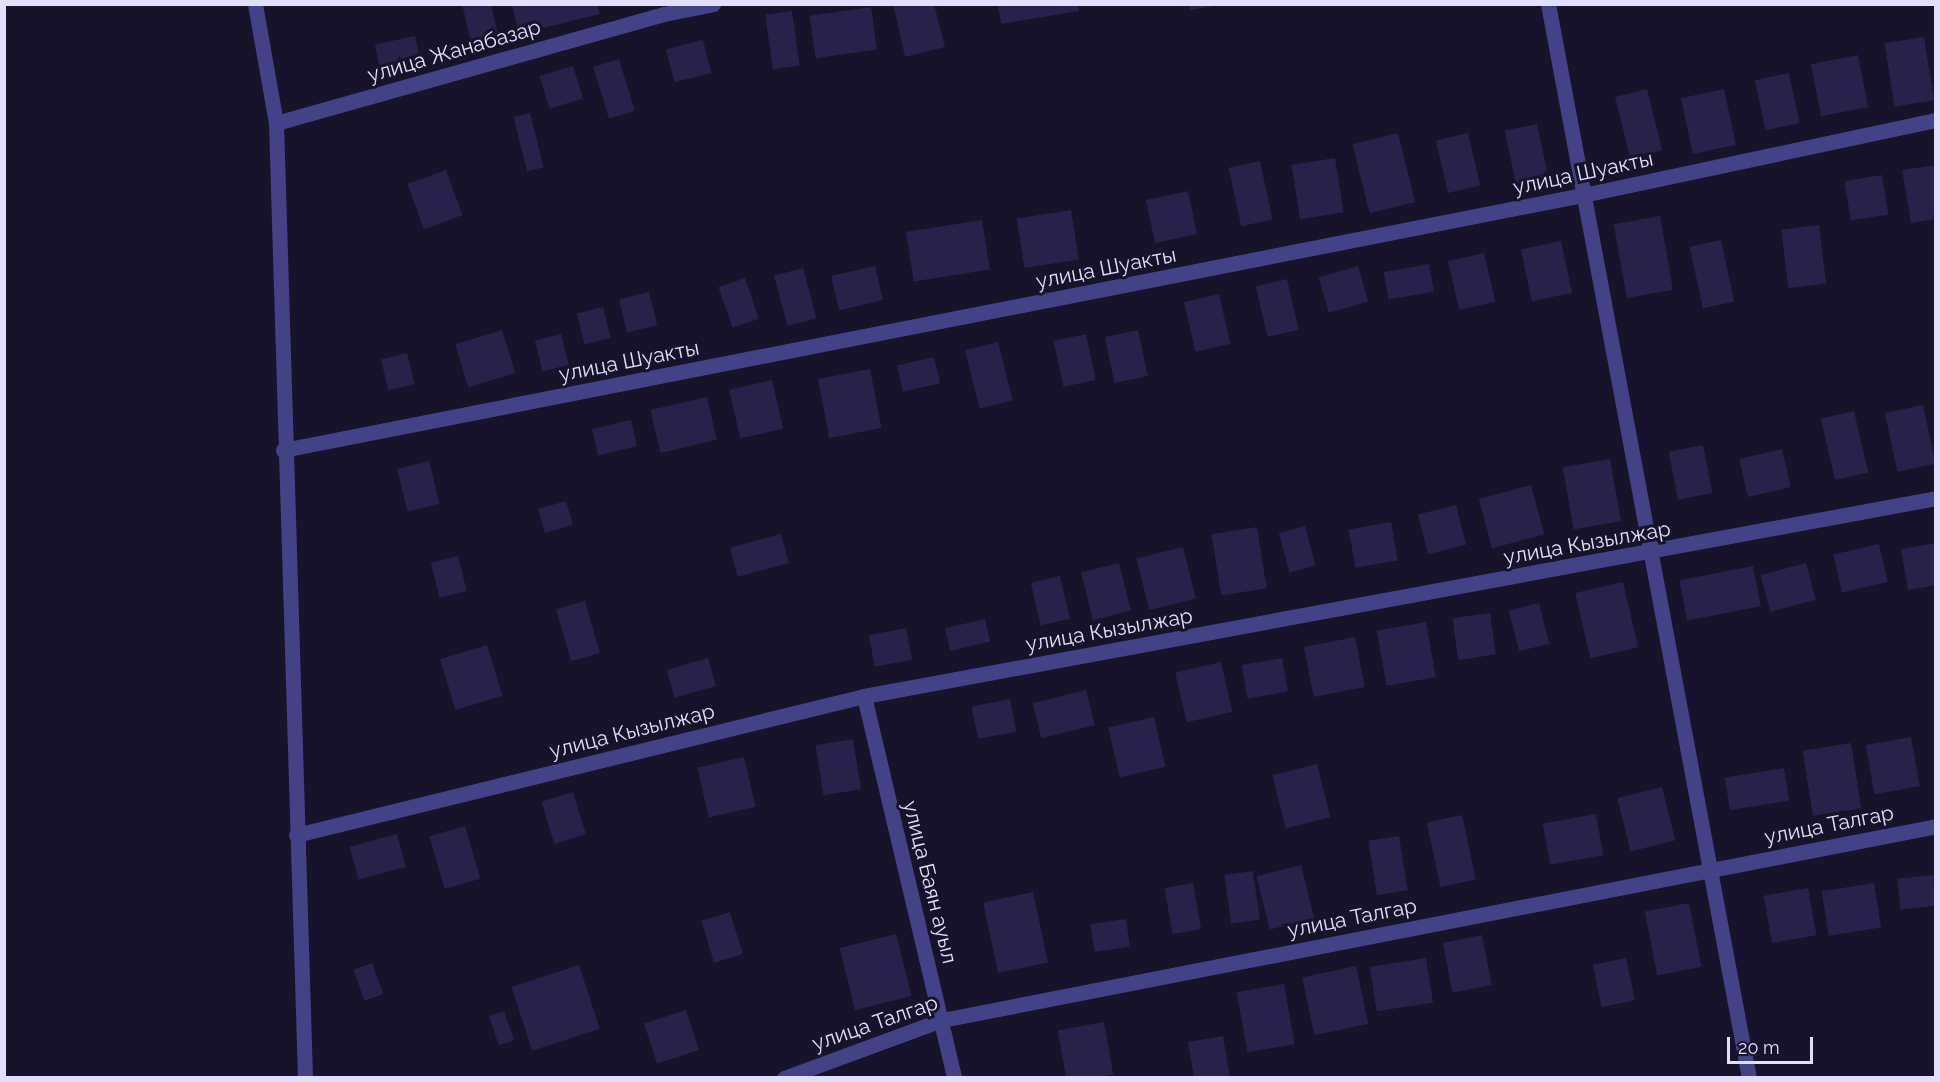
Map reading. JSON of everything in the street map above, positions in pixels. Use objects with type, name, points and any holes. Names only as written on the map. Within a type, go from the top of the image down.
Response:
[{"type":"street","points":[[255,4],[276,123],[283,450],[305,1077]]},
{"type":"street","name":"улица Жанабазар","points":[[276,123],[664,14],[713,4]]},
{"type":"street","points":[[1548,4],[1749,1077]]},
{"type":"street","name":"улица Шуакты","points":[[283,450],[1583,195],[1935,120]]},
{"type":"street","name":"улица Кызылжар","points":[[296,835],[864,696],[1651,553],[1935,498]]},
{"type":"street","name":"улица Баян ауыл","points":[[864,696],[954,1077]]},
{"type":"street","name":"улица Талгар","points":[[784,1077],[942,1020],[1935,826]]},
{"type":"building","points":[[462,4],[491,4],[498,35],[471,42]]},
{"type":"building","points":[[893,4],[934,4],[945,47],[905,57]]},
{"type":"building","points":[[998,4],[1078,4],[1079,11],[1001,24]]},
{"type":"building","points":[[1189,4],[1214,4],[1214,6],[1190,10]]},
{"type":"building","points":[[512,5],[597,5],[600,14],[519,34]]},
{"type":"building","points":[[871,7],[877,50],[816,58],[810,16]]},
{"type":"building","points":[[792,11],[800,65],[773,69],[765,15]]},
{"type":"building","points":[[415,36],[420,59],[380,68],[375,45]]},
{"type":"building","points":[[1924,37],[1934,100],[1895,106],[1884,43]]},
{"type":"building","points":[[703,40],[711,73],[674,82],[666,49]]},
{"type":"building","points":[[1858,55],[1868,107],[1821,116],[1811,64]]},
{"type":"building","points":[[619,59],[635,111],[609,119],[593,67]]},
{"type":"building","points":[[573,66],[583,99],[549,109],[540,76]]},
{"type":"building","points":[[1789,73],[1800,123],[1765,130],[1755,80]]},
{"type":"building","points":[[1647,89],[1662,150],[1630,158],[1615,97]]},
{"type":"building","points":[[1724,89],[1736,145],[1693,154],[1681,98]]},
{"type":"building","points":[[530,113],[544,167],[527,171],[514,117]]},
{"type":"building","points":[[1537,124],[1548,177],[1516,184],[1505,131]]},
{"type":"building","points":[[1398,133],[1415,202],[1370,213],[1352,144]]},
{"type":"building","points":[[1468,133],[1480,186],[1448,193],[1436,140]]},
{"type":"building","points":[[1335,158],[1344,212],[1300,219],[1292,165]]},
{"type":"building","points":[[1260,161],[1272,220],[1241,226],[1229,168]]},
{"type":"building","points":[[1936,165],[1936,219],[1911,223],[1902,170]]},
{"type":"building","points":[[446,170],[462,215],[424,229],[407,184]]},
{"type":"building","points":[[1882,175],[1888,215],[1851,220],[1844,181]]},
{"type":"building","points":[[1188,191],[1197,234],[1155,243],[1146,200]]},
{"type":"building","points":[[1071,210],[1079,259],[1024,268],[1017,219]]},
{"type":"building","points":[[1660,216],[1673,290],[1627,298],[1614,224]]},
{"type":"building","points":[[982,220],[990,269],[914,281],[906,232]]},
{"type":"building","points":[[1819,225],[1826,284],[1788,288],[1781,230]]},
{"type":"building","points":[[1721,240],[1734,302],[1703,308],[1690,247]]},
{"type":"building","points":[[1561,241],[1572,293],[1532,301],[1521,250]]},
{"type":"building","points":[[1484,253],[1495,302],[1459,310],[1448,261]]},
{"type":"building","points":[[1429,264],[1434,292],[1389,300],[1384,272]]},
{"type":"building","points":[[875,266],[883,300],[839,310],[831,276]]},
{"type":"building","points":[[1358,266],[1368,302],[1329,313],[1319,277]]},
{"type":"building","points":[[803,268],[816,318],[787,326],[774,276]]},
{"type":"building","points":[[745,278],[759,319],[733,328],[719,287]]},
{"type":"building","points":[[1287,279],[1299,330],[1268,337],[1256,286]]},
{"type":"building","points":[[649,292],[657,325],[627,332],[619,299]]},
{"type":"building","points":[[1219,294],[1230,344],[1195,352],[1184,302]]},
{"type":"building","points":[[603,307],[611,338],[585,345],[577,314]]},
{"type":"building","points":[[502,330],[515,373],[468,387],[455,344]]},
{"type":"building","points":[[1138,330],[1148,376],[1115,383],[1105,337]]},
{"type":"building","points":[[561,334],[569,365],[543,372],[535,341]]},
{"type":"building","points":[[1086,334],[1096,380],[1063,387],[1054,341]]},
{"type":"building","points":[[998,342],[1013,400],[980,408],[965,350]]},
{"type":"building","points":[[407,353],[415,384],[389,391],[381,360]]},
{"type":"building","points":[[934,357],[940,383],[903,392],[897,366]]},
{"type":"building","points":[[870,369],[881,428],[829,438],[818,379]]},
{"type":"building","points":[[772,380],[783,429],[740,439],[729,390]]},
{"type":"building","points":[[707,397],[717,440],[660,453],[650,410]]},
{"type":"building","points":[[1923,405],[1935,464],[1897,472],[1885,413]]},
{"type":"building","points":[[1854,411],[1868,472],[1835,480],[1821,419]]},
{"type":"building","points":[[631,420],[637,446],[598,455],[592,429]]},
{"type":"building","points":[[1703,445],[1712,493],[1678,500],[1669,452]]},
{"type":"building","points":[[1782,449],[1791,487],[1748,497],[1739,459]]},
{"type":"building","points":[[1610,459],[1621,521],[1574,529],[1563,467]]},
{"type":"building","points":[[429,461],[440,504],[408,512],[397,469]]},
{"type":"building","points":[[1531,485],[1544,534],[1492,548],[1479,499]]},
{"type":"building","points":[[566,501],[573,525],[545,533],[538,509]]},
{"type":"building","points":[[1456,505],[1466,545],[1428,554],[1418,514]]},
{"type":"building","points":[[1391,522],[1398,560],[1355,568],[1349,529]]},
{"type":"building","points":[[1305,526],[1316,566],[1290,573],[1279,533]]},
{"type":"building","points":[[1257,527],[1267,588],[1221,595],[1212,534]]},
{"type":"building","points":[[781,534],[789,563],[738,577],[730,548]]},
{"type":"building","points":[[1936,543],[1936,585],[1908,590],[1901,549]]},
{"type":"building","points":[[1879,544],[1888,582],[1842,593],[1833,555]]},
{"type":"building","points":[[1183,547],[1196,598],[1149,610],[1136,559]]},
{"type":"building","points":[[458,556],[467,591],[440,598],[431,563]]},
{"type":"building","points":[[1119,563],[1131,611],[1093,620],[1081,572]]},
{"type":"building","points":[[1806,563],[1816,600],[1770,612],[1761,575]]},
{"type":"building","points":[[1753,566],[1761,606],[1687,621],[1679,580]]},
{"type":"building","points":[[1060,576],[1070,619],[1041,626],[1031,583]]},
{"type":"building","points":[[1623,582],[1638,647],[1590,658],[1575,593]]},
{"type":"building","points":[[585,601],[600,653],[571,661],[556,609]]},
{"type":"building","points":[[1539,603],[1549,644],[1519,651],[1509,610]]},
{"type":"building","points":[[1490,613],[1496,655],[1458,660],[1452,618]]},
{"type":"building","points":[[985,619],[990,641],[950,651],[945,628]]},
{"type":"building","points":[[1426,622],[1436,677],[1386,686],[1377,631]]},
{"type":"building","points":[[906,628],[912,659],[875,667],[869,635]]},
{"type":"building","points":[[1355,637],[1365,687],[1314,697],[1304,647]]},
{"type":"building","points":[[487,645],[502,696],[456,710],[440,659]]},
{"type":"building","points":[[708,658],[716,686],[675,698],[667,670]]},
{"type":"building","points":[[1282,658],[1288,691],[1248,699],[1242,665]]},
{"type":"building","points":[[1221,662],[1232,712],[1187,722],[1175,673]]},
{"type":"building","points":[[1086,690],[1095,725],[1041,738],[1033,703]]},
{"type":"building","points":[[1010,699],[1016,731],[978,739],[972,706]]},
{"type":"building","points":[[1154,717],[1165,767],[1120,777],[1108,728]]},
{"type":"building","points":[[1911,737],[1920,786],[1874,794],[1866,745]]},
{"type":"building","points":[[853,739],[861,789],[823,795],[815,745]]},
{"type":"building","points":[[1851,743],[1861,808],[1813,816],[1803,751]]},
{"type":"building","points":[[744,757],[755,807],[709,817],[697,768]]},
{"type":"building","points":[[1317,764],[1330,817],[1286,828],[1272,775]]},
{"type":"building","points":[[1784,768],[1789,801],[1730,810],[1725,777]]},
{"type":"building","points":[[1662,787],[1675,840],[1631,851],[1617,798]]},
{"type":"building","points":[[573,792],[586,834],[554,844],[541,802]]},
{"type":"building","points":[[1596,814],[1603,855],[1550,865],[1543,823]]},
{"type":"building","points":[[1462,815],[1476,880],[1441,887],[1427,822]]},
{"type":"building","points":[[465,826],[480,879],[445,889],[429,836]]},
{"type":"building","points":[[397,834],[406,867],[358,880],[350,847]]},
{"type":"building","points":[[1399,836],[1408,890],[1377,895],[1368,841]]},
{"type":"building","points":[[1301,865],[1314,918],[1270,929],[1256,876]]},
{"type":"building","points":[[1253,871],[1260,920],[1231,924],[1224,875]]},
{"type":"building","points":[[1933,875],[1936,906],[1900,910],[1897,879]]},
{"type":"building","points":[[1193,883],[1201,929],[1173,934],[1164,888]]},
{"type":"building","points":[[1874,883],[1881,927],[1829,936],[1822,891]]},
{"type":"building","points":[[1808,888],[1816,935],[1772,943],[1764,896]]},
{"type":"building","points":[[1033,892],[1048,962],[998,973],[983,903]]},
{"type":"building","points":[[1689,903],[1701,967],[1657,975],[1645,912]]},
{"type":"building","points":[[730,912],[743,954],[714,963],[701,921]]},
{"type":"building","points":[[1126,919],[1130,947],[1094,952],[1090,924]]},
{"type":"building","points":[[896,934],[911,996],[855,1010],[840,948]]},
{"type":"building","points":[[1482,935],[1492,985],[1452,993],[1443,943]]},
{"type":"building","points":[[1426,958],[1433,1002],[1377,1011],[1370,967]]},
{"type":"building","points":[[1626,958],[1635,1000],[1602,1007],[1593,965]]},
{"type":"building","points":[[372,963],[383,994],[364,1001],[353,970]]},
{"type":"building","points":[[579,965],[600,1029],[532,1051],[511,987]]},
{"type":"building","points":[[1356,966],[1368,1024],[1314,1035],[1302,977]]},
{"type":"building","points":[[1284,984],[1295,1044],[1247,1052],[1237,992]]},
{"type":"building","points":[[686,1010],[699,1050],[657,1064],[644,1024]]},
{"type":"building","points":[[504,1011],[514,1040],[499,1046],[489,1016]]},
{"type":"building","points":[[1104,1022],[1113,1074],[1092,1078],[1066,1078],[1058,1030]]},
{"type":"building","points":[[1223,1036],[1230,1078],[1194,1078],[1188,1042]]}]
